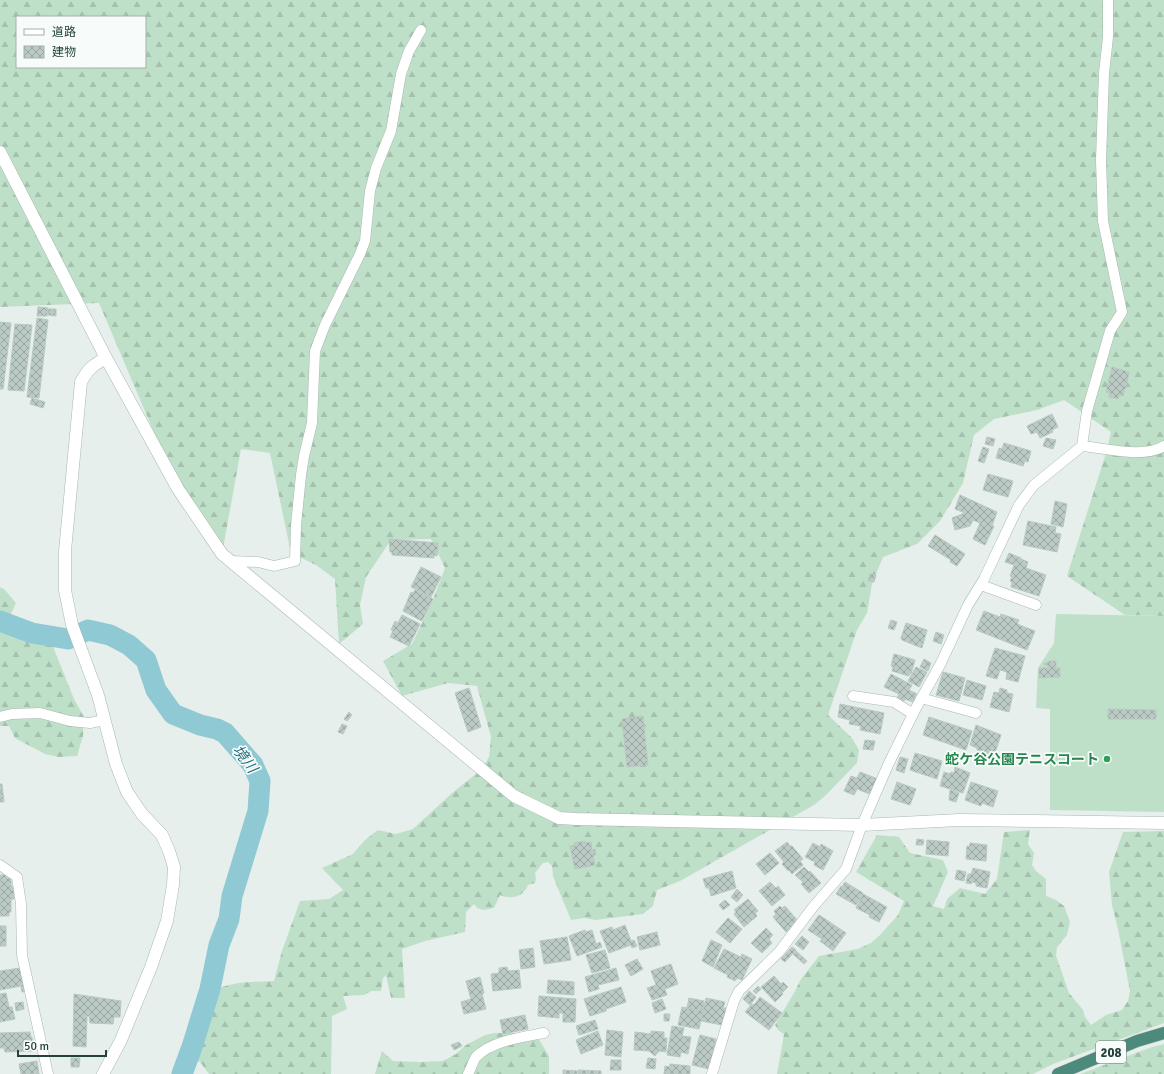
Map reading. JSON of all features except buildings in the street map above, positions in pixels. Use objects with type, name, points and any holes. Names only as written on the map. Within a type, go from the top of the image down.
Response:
[{"type":"highway","name":"208","points":[[1058,1074],[1137,1041],[1164,1033]]},
{"type":"street","points":[[712,1074],[734,1001],[739,991],[778,952],[813,907],[846,869],[862,825],[888,765],[913,714],[941,663],[968,605],[980,585],[1019,506],[1034,485],[1082,446],[1087,411],[1110,331],[1122,312],[1103,221],[1101,160],[1104,73],[1108,37],[1108,0]]},
{"type":"street","points":[[230,561],[258,562],[274,566],[295,561],[296,525],[301,475],[312,424],[315,351],[325,325],[365,241],[370,191],[376,168],[391,131],[400,74],[409,51],[421,30]]},
{"type":"street","points":[[0,152],[106,358],[178,489],[222,554],[514,796],[559,818],[579,820],[862,825],[960,820],[1164,823]]},
{"type":"street","points":[[103,1074],[121,1040],[151,967],[167,921],[173,885],[174,867],[162,835],[142,814],[127,792],[116,764],[98,695],[72,625],[65,590],[65,551],[81,382],[88,370],[106,358]]},
{"type":"street","points":[[1082,446],[1138,454],[1164,446]]},
{"type":"street","points":[[980,585],[1036,605]]},
{"type":"street","points":[[853,696],[894,702],[913,714]]},
{"type":"street","points":[[922,698],[976,713]]},
{"type":"street","points":[[0,717],[12,714],[40,713],[70,721],[90,723],[104,720]]},
{"type":"street","points":[[0,865],[17,877],[21,904],[22,955],[48,1074]]},
{"type":"street","points":[[468,1074],[476,1058],[489,1047],[513,1039],[544,1033]]},
{"type":"green space","points":[[0,0],[1164,0],[1164,616],[1125,615],[1067,576],[1106,453],[1111,432],[1064,400],[1037,410],[994,419],[974,435],[963,483],[940,521],[917,544],[883,557],[872,584],[867,613],[857,630],[828,715],[852,738],[859,750],[857,763],[825,796],[814,805],[680,881],[657,890],[653,906],[643,914],[596,920],[584,918],[571,920],[553,876],[552,866],[548,862],[543,863],[535,873],[535,883],[528,885],[520,895],[509,897],[500,895],[494,908],[484,910],[477,908],[474,904],[466,912],[465,932],[425,941],[402,949],[405,998],[391,998],[386,975],[383,978],[381,991],[371,991],[364,995],[343,996],[347,1009],[332,1016],[331,1074],[209,1074],[200,1062],[190,1059],[203,1015],[216,989],[238,983],[274,981],[282,951],[300,901],[329,899],[343,890],[322,868],[353,854],[365,840],[378,830],[396,834],[413,829],[451,794],[482,769],[489,757],[491,737],[477,686],[448,683],[402,696],[383,661],[412,644],[432,602],[445,568],[431,539],[391,540],[366,577],[360,605],[363,624],[339,644],[335,579],[316,565],[291,553],[270,453],[241,449],[222,554],[178,489],[99,303],[0,307]]},
{"type":"green space","points":[[0,587],[5,590],[16,603],[10,616],[11,631],[52,644],[74,699],[84,717],[83,736],[77,756],[59,757],[45,754],[15,738],[9,726],[0,726]]},
{"type":"green space","name":"蛇ケ谷公園テニスコート","points":[[1056,614],[1164,616],[1164,812],[1050,810],[1050,709],[1036,708],[1038,668],[1054,643]]},
{"type":"green space","points":[[1030,830],[1028,844],[1034,853],[1032,865],[1036,871],[1046,879],[1046,896],[1056,900],[1064,906],[1070,922],[1067,935],[1057,947],[1056,956],[1069,993],[1083,1010],[1085,1017],[1091,1025],[1106,1015],[1122,1010],[1128,1001],[1130,991],[1112,905],[1109,872],[1123,832],[1164,831],[1164,1023],[1053,1064],[1033,1074],[777,1074],[784,1034],[778,1030],[775,1025],[801,979],[819,956],[858,949],[871,943],[898,915],[904,901],[856,872],[877,835],[899,837],[910,853],[943,860],[948,872],[933,906],[944,909],[947,899],[960,888],[985,894],[997,879],[1004,832]]},
{"type":"green space","points":[[495,1033],[535,1033],[549,1056],[549,1074],[375,1074],[382,1051],[393,1061],[443,1061],[456,1054],[466,1045],[485,1035]]},
{"type":"green space","points":[[1164,1044],[1164,1074],[1080,1074],[1152,1047]]},
{"type":"waterway","name":"境川","points":[[0,621],[32,633],[68,639],[88,630],[110,635],[129,645],[146,660],[156,690],[173,714],[225,733],[253,765],[260,781],[258,811],[232,896],[229,919],[219,945],[210,989],[182,1074]]},
{"type":"place","name":"蛇ケ谷公園テニスコート","points":[[1107,759]]}]
